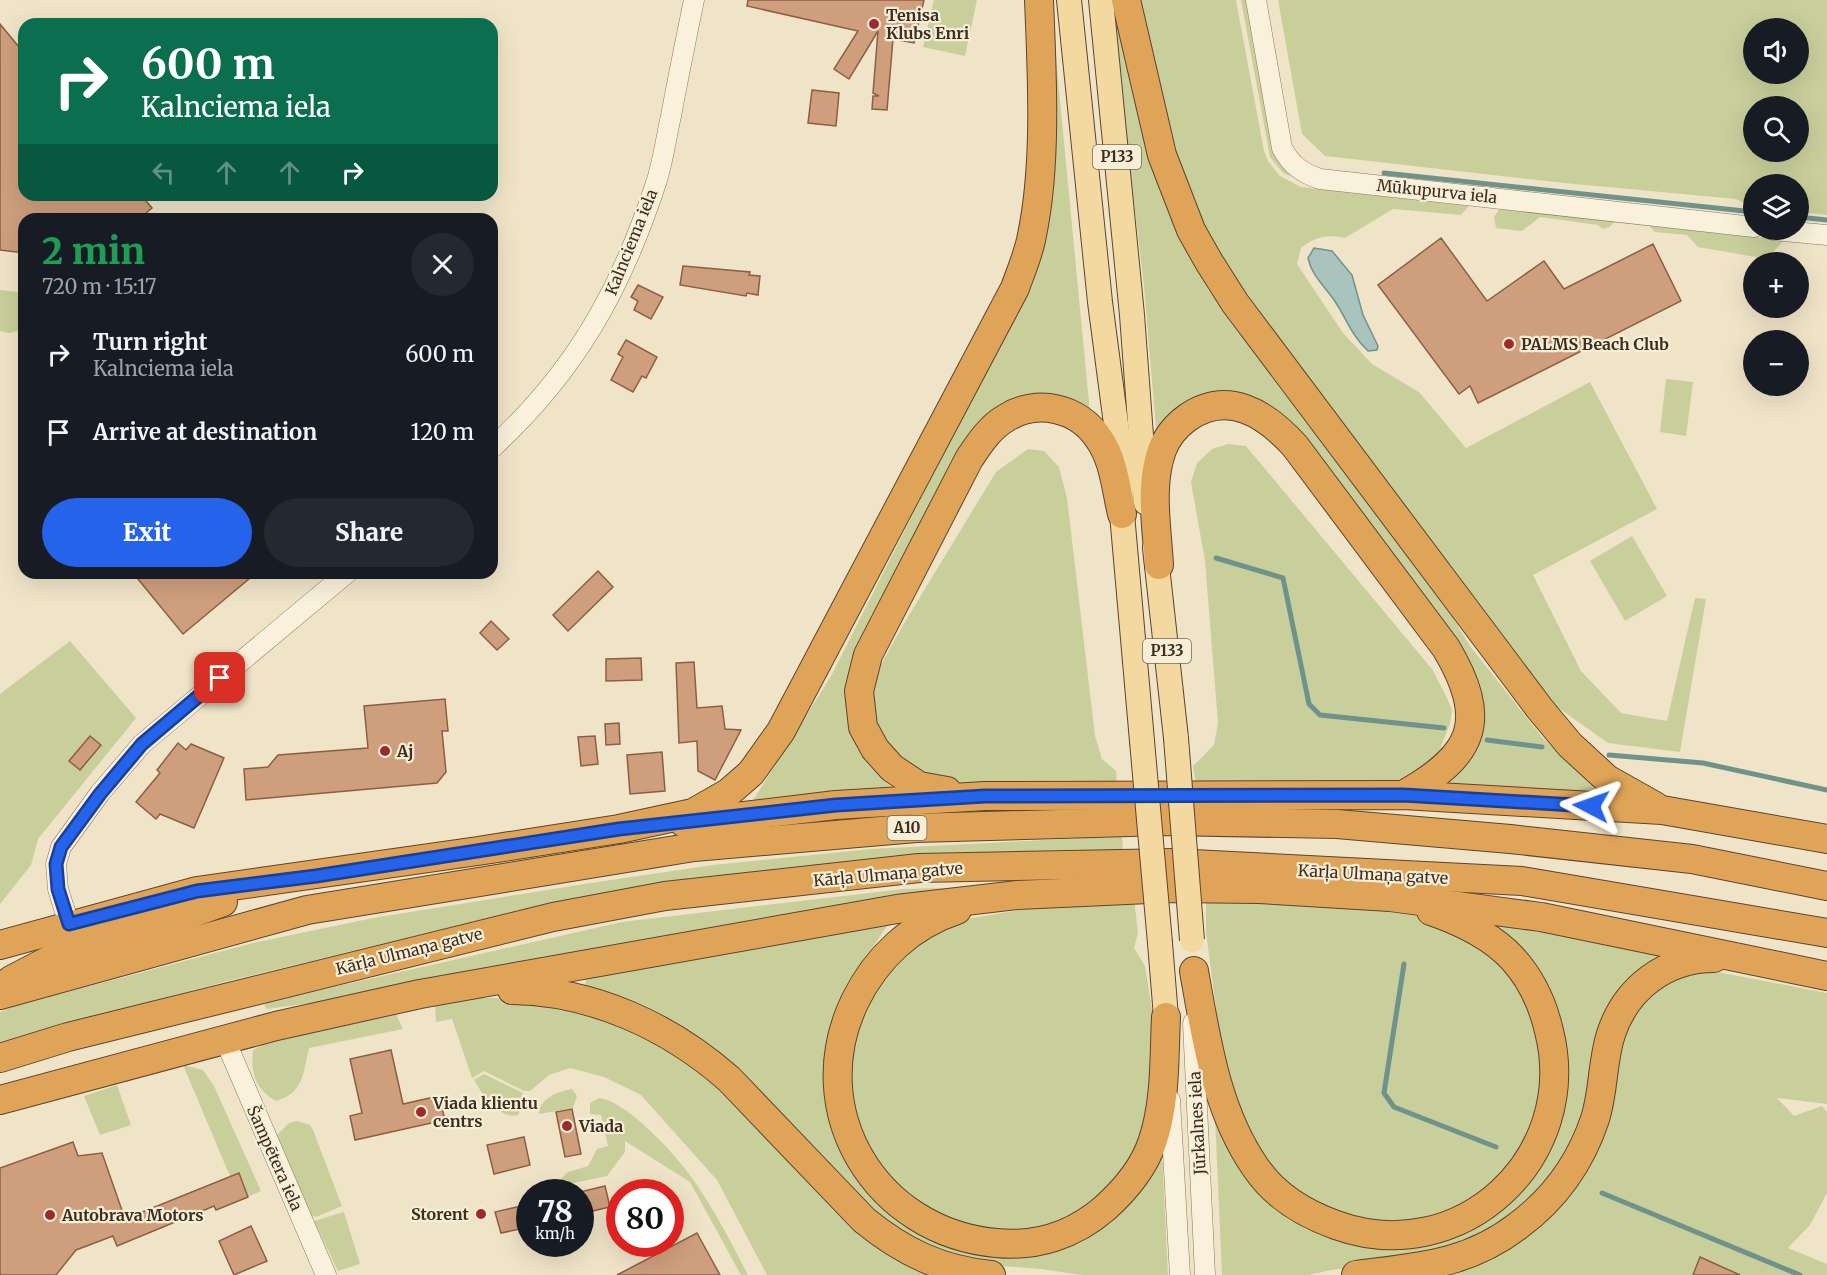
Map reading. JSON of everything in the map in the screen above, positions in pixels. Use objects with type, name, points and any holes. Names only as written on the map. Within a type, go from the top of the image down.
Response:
[{"type":"highway","points":[[619,829],[693,813],[728,793],[756,765],[781,731],[1015,288],[1032,236],[1039,174],[1042,71],[1039,0]]},
{"type":"highway","points":[[1126,0],[1151,117],[1165,165],[1191,230],[1230,295],[1540,709],[1570,744],[1607,779],[1662,810]]},
{"type":"highway","points":[[1159,565],[1155,490],[1162,449],[1172,432],[1182,422],[1210,406],[1242,408],[1276,426],[1295,446],[1432,630],[1464,677],[1470,707],[1470,733],[1459,753],[1433,778],[1403,795]]},
{"type":"highway","points":[[985,796],[919,786],[892,768],[875,749],[863,727],[859,691],[868,655],[969,459],[990,430],[1005,418],[1037,407],[1068,413],[1085,424],[1099,439],[1107,454],[1122,514]]},
{"type":"highway","points":[[0,945],[69,924],[197,891],[316,876],[619,829],[836,805],[985,796],[1403,795],[1662,810],[1827,839]]},
{"type":"highway","name":"A10","points":[[0,995],[318,908],[694,847],[916,828],[1164,821],[1337,824],[1509,839],[1692,859],[1827,886]]},
{"type":"highway","name":"Kārļa Ulmaņa gatve","points":[[0,1058],[150,1016],[553,917],[665,896],[919,868],[1173,863],[1522,882],[1827,933]]},
{"type":"highway","points":[[0,988],[19,974],[61,954],[142,931],[214,904],[316,876]]},
{"type":"highway","points":[[0,1100],[348,1009],[897,909],[1018,895],[1170,888],[1259,889],[1390,897],[1541,916],[1827,976]]},
{"type":"highway","points":[[1018,895],[944,914],[906,936],[872,973],[858,996],[843,1031],[836,1068],[837,1089],[847,1130],[865,1166],[877,1183],[906,1211],[939,1230],[958,1237],[1003,1244],[1053,1238],[1080,1226],[1098,1214],[1139,1171],[1152,1143],[1160,1108],[1166,1017]]},
{"type":"highway","points":[[1194,970],[1206,1040],[1221,1095],[1245,1149],[1266,1181],[1309,1213],[1344,1228],[1395,1236],[1442,1228],[1488,1204],[1511,1184],[1532,1155],[1546,1126],[1552,1100],[1555,1074],[1551,1038],[1533,988],[1519,966],[1502,948],[1454,920],[1390,897]]},
{"type":"highway","points":[[1356,1275],[1420,1268],[1454,1260],[1497,1240],[1517,1227],[1550,1197],[1577,1160],[1595,1119],[1601,1097],[1611,1034],[1618,1016],[1638,988],[1671,966],[1701,958],[1764,962]]},
{"type":"highway","points":[[453,989],[537,990],[559,994],[604,1006],[660,1030],[690,1048],[729,1079],[864,1220],[888,1239],[938,1265],[992,1275]]},
{"type":"highway","points":[[150,1016],[244,1018],[348,1009]]},
{"type":"main road","name":"P133","points":[[1069,0],[1100,302],[1121,462],[1122,514],[1166,1017]]},
{"type":"main road","name":"P133","points":[[1101,0],[1132,315],[1143,479],[1159,565],[1176,738],[1194,970]]},
{"type":"street","name":"Kalnciema iela","points":[[498,442],[530,412],[573,358],[602,313],[626,261],[656,182],[694,0]]},
{"type":"street","name":"Mūkupurva iela","points":[[1256,0],[1282,148],[1292,164],[1307,174],[1320,179],[1743,226]]},
{"type":"street","points":[[1809,233],[1827,235]]},
{"type":"street","points":[[69,924],[58,889],[56,864],[61,847],[100,794],[142,744],[340,579]]},
{"type":"street","name":"Jūrkalnes iela","points":[[1194,970],[1193,1037],[1205,1275]]},
{"type":"street","name":"Jūrkalnes iela","points":[[1166,1017],[1180,1275]]},
{"type":"street","name":"Šampētera iela","points":[[225,1040],[326,1275]]},
{"type":"green space","points":[[934,0],[977,0],[965,56],[923,47]]},
{"type":"green space","points":[[1110,0],[1117,0],[1138,114],[1158,183],[1171,218],[1208,289],[1451,615],[1470,646],[1542,737],[1600,794],[1442,789],[1478,703],[1266,405],[1156,428],[1144,287]]},
{"type":"green space","points":[[1138,0],[1236,0],[1264,151],[1268,161],[1280,176],[1301,187],[1469,206],[1461,215],[1393,209],[1345,238],[1332,236],[1311,241],[1301,248],[1297,264],[1343,333],[1372,364],[1419,392],[1466,448],[1590,382],[1657,509],[1533,575],[1581,671],[1621,713],[1667,721],[1695,598],[1706,599],[1680,752],[1608,743],[1553,704],[1254,313],[1207,236],[1164,124]]},
{"type":"green space","points":[[1241,0],[1248,0],[1278,159],[1294,177],[1305,182],[1283,173],[1270,157]]},
{"type":"green space","points":[[1278,0],[1827,0],[1827,215],[1809,213],[1809,174],[1743,174],[1743,202],[1736,199],[1564,183],[1325,156],[1302,134]]},
{"type":"green space","points":[[1051,6],[1090,413],[1010,404],[848,683],[849,716],[855,742],[869,765],[893,788],[752,802],[831,676],[1020,303]]},
{"type":"green space","points":[[1500,208],[1614,222],[1610,227],[1603,229],[1598,225],[1540,217],[1522,231],[1496,228],[1494,217]]},
{"type":"green space","points":[[1649,226],[1743,236],[1743,240],[1784,240],[1773,252],[1743,252],[1743,255],[1698,247],[1687,235],[1655,232]]},
{"type":"green space","points":[[0,290],[18,292],[18,331],[9,333],[0,331]]},
{"type":"green space","points":[[1666,379],[1693,382],[1686,436],[1660,432]]},
{"type":"green space","points":[[1228,444],[1246,446],[1432,669],[1447,698],[1452,710],[1450,724],[1436,759],[1400,782],[1196,786],[1193,766],[1214,745],[1218,723],[1205,561],[1191,482],[1197,463],[1212,449]]},
{"type":"green space","points":[[1028,449],[1044,451],[1059,467],[1067,498],[1095,736],[1102,759],[1116,771],[1117,789],[991,788],[922,778],[891,755],[874,719],[873,692],[878,670],[903,625],[996,472]]},
{"type":"green space","points":[[1632,536],[1667,596],[1625,621],[1590,561]]},
{"type":"green space","points":[[70,641],[136,718],[38,839],[31,865],[0,904],[0,694]]},
{"type":"green space","points":[[1122,836],[1123,851],[526,909],[220,983],[0,1042],[0,1012],[14,1006],[253,943],[373,918],[713,865],[871,849]]},
{"type":"green space","points":[[979,887],[348,998],[267,1009],[264,1005],[267,1002],[622,922],[903,889]]},
{"type":"green space","points":[[1134,898],[1138,933],[1134,948],[1145,966],[1152,1010],[1153,1071],[1148,1113],[1135,1153],[1110,1187],[1074,1216],[1042,1227],[999,1232],[949,1222],[892,1183],[867,1148],[855,1120],[849,1060],[864,1004],[903,951],[966,919],[1038,907]]},
{"type":"green space","points":[[1206,900],[1311,900],[1419,915],[1471,940],[1508,972],[1521,991],[1534,1019],[1542,1057],[1539,1106],[1511,1167],[1473,1200],[1420,1219],[1376,1221],[1352,1218],[1289,1189],[1253,1140],[1223,1063],[1206,932]]},
{"type":"green space","points":[[1483,921],[1662,951],[1555,1178],[1480,1240],[1390,1263],[1309,1275],[1222,1275],[1215,1118],[1274,1207],[1464,1232],[1566,1083]]},
{"type":"green space","points":[[889,923],[844,991],[826,1047],[825,1082],[858,1180],[896,1219],[938,1242],[969,1252],[1023,1255],[1162,1153],[1168,1275],[1082,1275],[1041,1269],[973,1264],[899,1236],[810,1151],[584,986],[587,978]]},
{"type":"green space","points":[[1697,968],[1827,993],[1827,1104],[1777,1098],[1794,1116],[1822,1106],[1827,1112],[1827,1193],[1810,1225],[1788,1248],[1827,1264],[1827,1275],[1434,1275],[1529,1231],[1622,1033],[1652,989]]},
{"type":"green space","points":[[457,998],[506,998],[572,1005],[678,1051],[937,1275],[767,1275],[717,1180],[641,1095],[604,1077],[570,1068],[549,1075],[530,1091],[524,1091],[484,1071],[472,1078],[452,1019],[436,1022],[435,1006],[442,1001]]},
{"type":"green space","points":[[396,1014],[403,1029],[309,1048],[301,1081],[292,1093],[285,1097],[276,1101],[269,1097],[256,1080],[253,1050],[270,1041]]},
{"type":"green space","points":[[183,1065],[203,1070],[214,1086],[261,1191],[240,1200]]},
{"type":"green space","points":[[484,1074],[523,1093],[516,1110],[520,1111],[518,1115],[504,1114],[486,1099],[474,1080]]},
{"type":"green space","points":[[117,1085],[131,1125],[100,1135],[84,1096]]},
{"type":"green space","points":[[572,1089],[577,1096],[573,1108],[539,1114],[546,1100],[555,1094]]},
{"type":"green space","points":[[599,1098],[610,1101],[623,1109],[650,1130],[675,1156],[708,1202],[748,1275],[741,1275],[690,1182],[625,1141],[625,1152],[607,1176],[593,1179],[561,1179],[568,1172],[588,1166],[597,1149],[608,1146],[601,1115],[590,1114],[590,1103]]},
{"type":"green space","points":[[297,1121],[310,1125],[313,1130],[342,1206],[316,1217],[311,1216],[277,1135],[289,1123]]},
{"type":"green space","points":[[344,1212],[360,1264],[338,1271],[314,1221]]},
{"type":"water","points":[[1314,248],[1332,251],[1352,275],[1363,315],[1378,346],[1377,350],[1368,351],[1362,345],[1316,276],[1308,258]]},
{"type":"building","name":"Tenisa Klubs Enri","points":[[748,0],[924,0],[914,43],[893,39],[887,110],[872,109],[873,96],[879,96],[873,93],[878,31],[849,79],[834,69],[858,31],[747,6]]},
{"type":"building","points":[[0,24],[18,46],[18,201],[146,201],[152,208],[146,213],[18,213],[18,252],[0,250]]},
{"type":"building","points":[[812,90],[839,93],[836,126],[808,123]]},
{"type":"building","name":"PALMS Beach Club","points":[[1441,238],[1487,301],[1544,261],[1564,289],[1653,244],[1681,301],[1478,403],[1470,386],[1459,394],[1378,285]]},
{"type":"building","points":[[683,266],[750,272],[749,275],[760,276],[758,295],[747,293],[746,296],[680,285]]},
{"type":"building","points":[[638,285],[663,297],[651,319],[634,310],[638,301],[631,297]]},
{"type":"building","points":[[626,340],[657,357],[646,378],[642,376],[633,392],[611,380],[623,357],[618,354]]},
{"type":"building","points":[[598,571],[613,587],[568,631],[553,615]]},
{"type":"building","points":[[138,579],[249,579],[183,634]]},
{"type":"building","points":[[491,621],[509,639],[497,650],[480,633]]},
{"type":"building","points":[[641,658],[642,680],[606,681],[606,659]]},
{"type":"building","points":[[694,662],[697,708],[722,706],[725,729],[741,730],[715,780],[698,771],[697,741],[679,743],[676,663]]},
{"type":"building","name":"Aj","points":[[445,699],[448,731],[442,731],[446,772],[437,783],[246,800],[244,769],[268,767],[278,755],[368,748],[364,706]]},
{"type":"building","points":[[619,723],[620,744],[606,745],[605,724]]},
{"type":"building","points":[[90,736],[101,745],[80,770],[69,761]]},
{"type":"building","points":[[595,736],[598,764],[581,766],[578,737]]},
{"type":"building","points":[[178,743],[186,750],[191,744],[224,758],[194,828],[160,814],[156,819],[136,802],[160,773],[157,770]]},
{"type":"building","points":[[662,752],[665,791],[630,794],[627,755]]},
{"type":"building","points":[[391,1050],[403,1104],[439,1096],[445,1120],[355,1140],[350,1116],[362,1113],[350,1059]]},
{"type":"building","name":"Viada","points":[[572,1109],[581,1154],[565,1157],[556,1112]]},
{"type":"building","points":[[524,1137],[530,1165],[494,1174],[487,1145]]},
{"type":"building","name":"Autobrava Motors","points":[[73,1142],[78,1156],[102,1153],[125,1219],[239,1173],[248,1197],[216,1210],[214,1206],[117,1246],[113,1236],[76,1250],[56,1275],[0,1275],[0,1168]]},
{"type":"building","points":[[605,1186],[606,1208],[594,1211],[594,1189]]},
{"type":"building","points":[[516,1207],[516,1230],[501,1233],[495,1212]]},
{"type":"building","points":[[251,1226],[267,1261],[234,1275],[219,1241]]},
{"type":"building","points":[[697,1233],[720,1275],[617,1275],[651,1257],[684,1257],[684,1240]]},
{"type":"building","points":[[1700,1257],[1740,1275],[1693,1275]]},
{"type":"waterway","points":[[1384,173],[1743,211]]},
{"type":"waterway","points":[[1809,218],[1827,220]]},
{"type":"waterway","points":[[1216,558],[1283,578],[1309,704],[1320,715],[1444,728]]},
{"type":"waterway","points":[[1487,740],[1542,747]]},
{"type":"waterway","points":[[1609,755],[1703,763],[1827,790]]},
{"type":"waterway","points":[[1404,964],[1384,1093],[1394,1107],[1496,1147]]},
{"type":"waterway","points":[[1602,1193],[1800,1275]]},
{"type":"place","name":"Tenisa Klubs Enri","points":[[874,24]]},
{"type":"place","name":"PALMS Beach Club","points":[[1509,344]]},
{"type":"place","name":"Aj","points":[[385,751]]},
{"type":"place","name":"Viada klientu centrs","points":[[421,1112]]},
{"type":"place","name":"Viada","points":[[567,1126]]},
{"type":"place","name":"Storent","points":[[481,1214]]},
{"type":"place","name":"Autobrava Motors","points":[[50,1215]]},
{"type":"route","points":[[220,678],[142,744],[100,794],[61,847],[56,864],[58,889],[69,924],[197,891],[316,876],[619,829],[703,822],[836,805],[985,796],[1403,795],[1591,806]]}]
